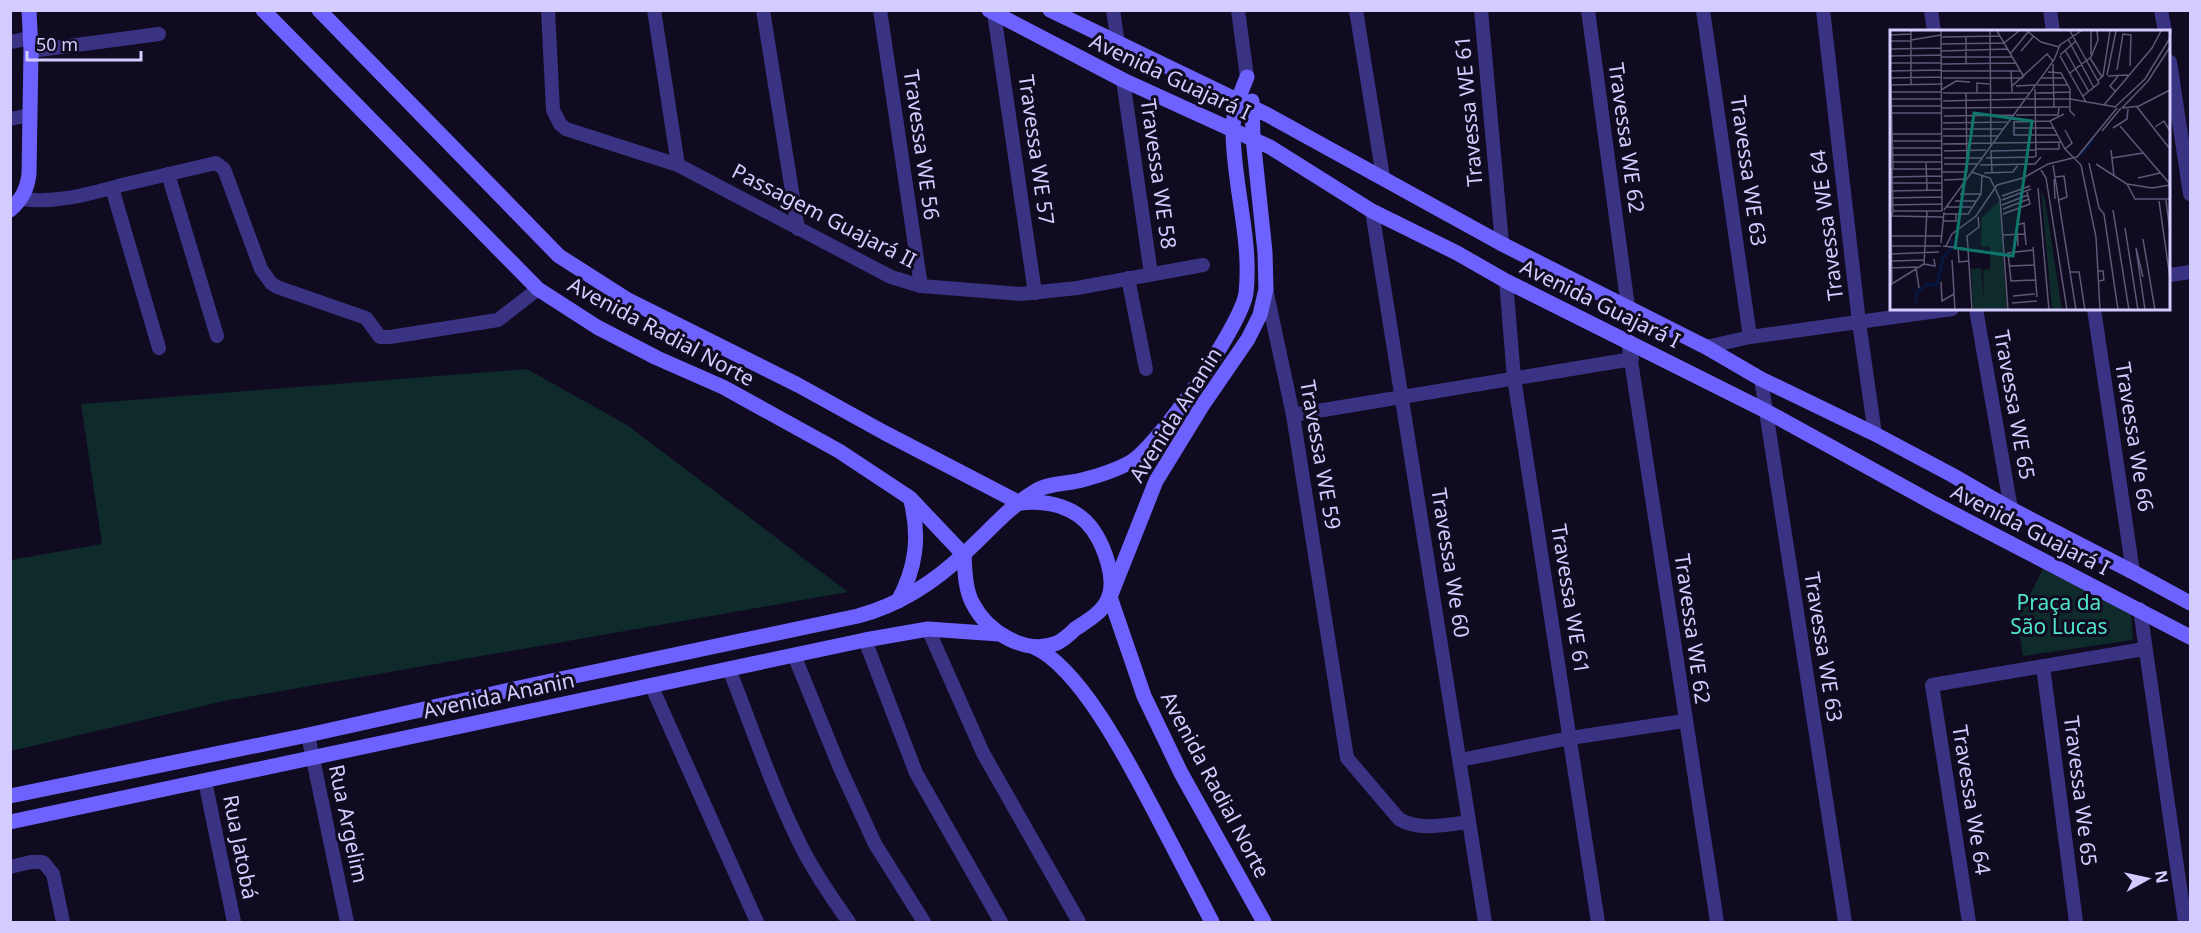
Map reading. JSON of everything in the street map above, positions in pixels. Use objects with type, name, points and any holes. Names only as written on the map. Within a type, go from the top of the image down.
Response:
[{"type":"main road","points":[[16,205],[27,187],[29,174],[31,45],[29,10]]},
{"type":"main road","name":"Avenida Radial Norte","points":[[263,10],[538,289],[597,327],[657,358],[723,387],[839,451],[910,498],[968,551]]},
{"type":"main road","name":"Avenida Radial Norte","points":[[320,10],[559,256],[628,300],[798,385],[885,433],[1020,502]]},
{"type":"main road","name":"Avenida Guajará I","points":[[1050,10],[1254,108],[1502,244],[1706,346],[1761,379],[1953,475],[2011,509],[2190,603]]},
{"type":"main road","name":"Avenida Guajará I","points":[[992,12],[1123,80],[1253,138],[1372,211],[1766,411],[1935,504],[2190,637]]},
{"type":"main road","name":"Avenida Ananin","points":[[1020,502],[1036,490],[1105,474],[1132,462],[1152,445],[1230,333],[1246,296],[1247,267],[1233,129],[1238,100],[1247,77]]},
{"type":"main road","name":"Travessa WE 59","points":[[1247,77],[1254,108],[1253,138],[1265,252],[1266,289]]},
{"type":"main road","name":"Avenida Ananin","points":[[1110,597],[1156,480],[1202,406],[1248,339],[1260,315],[1266,289]]},
{"type":"main road","points":[[898,601],[907,585],[916,551],[916,524],[910,498]]},
{"type":"main road","points":[[1036,501],[1056,504],[1074,512],[1089,524],[1100,540],[1107,558],[1110,597],[1101,611],[1058,643],[1031,645],[1014,642],[999,634],[983,620],[972,602],[966,582],[968,551],[1020,502],[1036,501]]},
{"type":"main road","name":"Avenida Ananin","points":[[10,796],[308,735],[858,616],[879,610],[921,589],[968,551]]},
{"type":"main road","name":"Avenida Radial Norte","points":[[1110,597],[1144,696],[1181,773],[1264,922]]},
{"type":"main road","name":"Avenida Ananin","points":[[10,822],[865,640],[928,629],[999,634]]},
{"type":"main road","points":[[1031,645],[1059,662],[1099,714],[1131,768],[1212,922]]},
{"type":"street","name":"Passagem Guajará II","points":[[548,10],[553,110],[560,124],[575,133],[678,165],[891,277],[921,286],[1005,294],[1035,293],[1077,288],[1203,265]]},
{"type":"street","points":[[654,10],[678,165]]},
{"type":"street","points":[[763,10],[798,230]]},
{"type":"street","name":"Travessa WE 56","points":[[880,10],[921,286]]},
{"type":"street","points":[[1113,10],[1118,44]]},
{"type":"street","points":[[1356,10],[1383,177]]},
{"type":"street","name":"Travessa WE 61","points":[[1481,10],[1502,244]]},
{"type":"street","name":"Travessa WE 62","points":[[1588,10],[1628,307]]},
{"type":"street","name":"Travessa WE 63","points":[[1703,10],[1750,338]]},
{"type":"street","name":"Travessa WE 64","points":[[1823,10],[1859,322],[1875,435]]},
{"type":"street","points":[[1930,10],[1934,30]]},
{"type":"street","points":[[2050,10],[2053,30]]},
{"type":"street","points":[[2161,10],[2165,30]]},
{"type":"street","name":"Travessa WE 59","points":[[1240,11],[1247,77]]},
{"type":"street","name":"Travessa WE 57","points":[[992,12],[1035,293]]},
{"type":"street","points":[[10,42],[31,45],[159,34]]},
{"type":"street","points":[[2171,75],[2190,194]]},
{"type":"street","name":"Travessa WE 58","points":[[1123,80],[1151,274]]},
{"type":"street","points":[[10,119],[30,115]]},
{"type":"street","points":[[16,205],[58,200],[216,163],[224,169],[261,269],[271,283],[366,318],[380,337],[498,320],[538,289]]},
{"type":"street","points":[[168,174],[217,336]]},
{"type":"street","points":[[112,188],[159,348]]},
{"type":"street","name":"Travessa We 60","points":[[1372,211],[1485,922]]},
{"type":"street","points":[[2171,275],[2190,272]]},
{"type":"street","points":[[1128,278],[1146,369]]},
{"type":"street","name":"Travessa WE 61","points":[[1506,281],[1514,378],[1598,922]]},
{"type":"street","name":"Travessa WE 59","points":[[1266,289],[1293,415],[1347,758],[1399,819],[1406,823],[1419,826],[1468,822]]},
{"type":"street","points":[[1706,346],[1945,310]]},
{"type":"street","name":"Travessa WE 65","points":[[1976,310],[2011,509]]},
{"type":"street","name":"Travessa We 66","points":[[2094,310],[2133,572]]},
{"type":"street","name":"Travessa WE 62","points":[[1628,341],[1684,720],[1717,922]]},
{"type":"street","points":[[1293,415],[1632,359]]},
{"type":"street","name":"Travessa WE 63","points":[[1761,379],[1845,922]]},
{"type":"street","points":[[2140,609],[2185,922]]},
{"type":"street","points":[[928,629],[983,753],[1079,922]]},
{"type":"street","points":[[865,640],[916,773],[1001,922]]},
{"type":"street","points":[[2043,666],[2144,649]]},
{"type":"street","points":[[794,655],[840,768],[875,844],[924,922]]},
{"type":"street","name":"Travessa We 64","points":[[1969,922],[1932,685],[2043,666]]},
{"type":"street","name":"Travessa We 65","points":[[2043,666],[2076,922]]},
{"type":"street","points":[[729,669],[777,793],[800,844],[823,886],[849,922]]},
{"type":"street","points":[[651,685],[756,922]]},
{"type":"street","points":[[1460,760],[1570,738],[1684,720]]},
{"type":"street","name":"Rua Argelim","points":[[308,735],[347,922]]},
{"type":"street","name":"Rua Jatobá","points":[[205,781],[234,922]]},
{"type":"street","points":[[10,867],[43,862],[53,874],[63,922]]},
{"type":"green space","points":[[527,369],[627,425],[848,592],[224,701],[11,751],[11,560],[102,544],[81,404]]},
{"type":"green space","name":"Praça da São Lucas","points":[[2043,569],[2131,613],[2133,640],[2023,656],[2017,620]]}]
